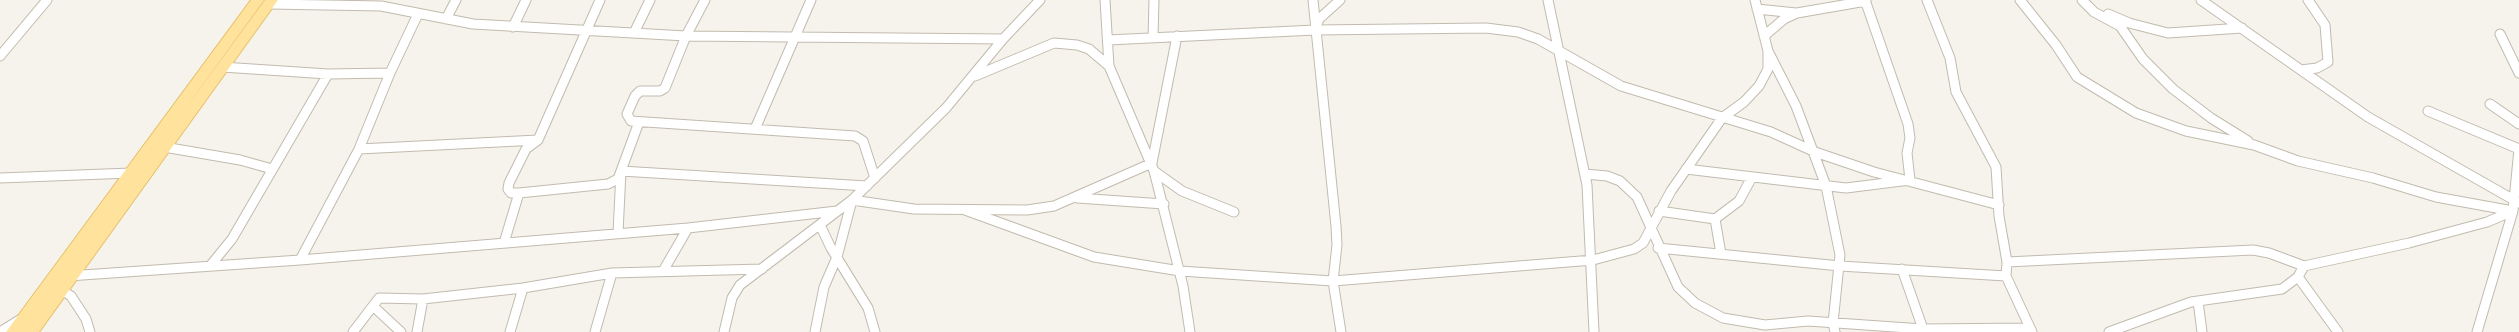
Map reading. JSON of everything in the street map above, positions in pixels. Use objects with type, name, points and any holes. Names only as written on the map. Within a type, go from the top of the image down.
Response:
[{"type":"main road","points":[[30,332],[222,67],[266,1]]},
{"type":"main road","points":[[14,332],[131,173],[266,1]]},
{"type":"street","points":[[0,56],[47,0]]},
{"type":"street","points":[[446,19],[456,0]]},
{"type":"street","points":[[513,27],[526,0]]},
{"type":"street","points":[[600,0],[588,31],[538,140],[526,149],[509,183],[508,189],[511,193],[519,193],[608,184],[618,179],[639,122]]},
{"type":"street","points":[[634,33],[650,0]]},
{"type":"street","points":[[705,0],[686,36],[665,88],[660,91],[640,91],[635,96],[627,114],[631,120],[639,122],[755,128],[855,136],[863,141],[875,178]]},
{"type":"street","points":[[755,128],[811,0]]},
{"type":"street","points":[[724,332],[732,298],[740,285],[838,211],[867,186],[975,76],[1003,39],[1040,0]]},
{"type":"street","points":[[1105,0],[1109,66],[1153,167],[1164,204],[1180,271],[1190,332]]},
{"type":"street","points":[[1153,38],[1154,0]]},
{"type":"street","points":[[1313,0],[1336,232],[1333,281],[1341,332]]},
{"type":"street","points":[[1315,30],[1319,19],[1340,0]]},
{"type":"street","points":[[1548,0],[1585,174],[1593,260],[1594,332]]},
{"type":"street","points":[[1755,0],[1768,50],[1796,106],[1815,152],[1826,186],[1837,234],[1840,266],[1834,328]]},
{"type":"street","points":[[1764,36],[1784,19],[1798,13],[1866,0],[1899,102],[1908,124],[1910,138],[1907,153],[1910,180]]},
{"type":"street","points":[[1585,174],[1607,176],[1620,181],[1637,197],[1652,229],[1658,248],[1678,287],[1695,303],[1723,318],[1765,325],[1808,321],[1834,328],[2031,330],[2006,276],[2008,262],[1999,205],[1996,167],[1956,92],[1950,58],[1927,0]]},
{"type":"street","points":[[2020,0],[2056,45],[2077,77],[2136,113],[2160,123],[2186,131],[2254,145],[2298,161],[2373,178],[2412,191],[2515,205]]},
{"type":"street","points":[[2201,0],[2392,131],[2515,205]]},
{"type":"street","points":[[2302,70],[2317,68],[2328,62],[2325,25],[2308,0]]},
{"type":"street","points":[[266,1],[381,6],[473,24],[588,31],[686,36],[1003,39]]},
{"type":"street","points":[[2083,1],[2094,12],[2120,26],[2143,59],[2173,88],[2211,118],[2254,145]]},
{"type":"street","points":[[2083,1],[2129,23],[2168,33],[2203,29],[2242,28]]},
{"type":"street","points":[[1758,9],[1798,13]]},
{"type":"street","points":[[300,260],[359,149],[390,72],[418,14]]},
{"type":"street","points":[[1108,40],[1315,30],[1486,28],[1518,32],[1538,39],[1621,86],[1787,138],[1815,152],[1874,172],[1910,180],[1999,205]]},
{"type":"street","points":[[2500,34],[2519,73]]},
{"type":"street","points":[[1153,167],[1176,36]]},
{"type":"street","points":[[975,76],[1054,43],[1077,45],[1089,49],[1109,66]]},
{"type":"street","points":[[965,210],[1094,257],[1180,271],[1333,281],[1593,260],[1634,249],[1643,243],[1652,229],[1659,211],[1686,168],[1722,118],[1744,102],[1759,86],[1768,69],[1768,50]]},
{"type":"street","points":[[222,67],[328,74],[390,72]]},
{"type":"street","points":[[210,266],[232,239],[328,74]]},
{"type":"street","points":[[2490,104],[2519,124]]},
{"type":"street","points":[[2428,111],[2519,153],[2515,205],[2477,332]]},
{"type":"street","points":[[359,149],[538,140]]},
{"type":"street","points":[[164,147],[240,160],[272,169]]},
{"type":"street","points":[[852,200],[914,209],[1027,210],[1054,206],[1153,167]]},
{"type":"street","points":[[1153,167],[1182,191],[1234,212]]},
{"type":"street","points":[[1686,168],[1846,188],[1910,180]]},
{"type":"street","points":[[621,171],[867,186]]},
{"type":"street","points":[[618,233],[621,171]]},
{"type":"street","points":[[0,178],[131,173]]},
{"type":"street","points":[[1659,211],[1715,219],[1739,201],[1752,177]]},
{"type":"street","points":[[504,242],[519,193]]},
{"type":"street","points":[[1076,198],[1164,204]]},
{"type":"street","points":[[815,332],[824,287],[837,257],[852,200]]},
{"type":"street","points":[[2008,262],[2253,250],[2270,253],[2304,266],[2409,243],[2487,222],[2515,205]]},
{"type":"street","points":[[55,275],[72,276],[300,260],[688,228],[838,211]]},
{"type":"street","points":[[1715,219],[1721,254]]},
{"type":"street","points":[[820,225],[837,257],[868,308],[875,332]]},
{"type":"street","points":[[663,271],[688,228]]},
{"type":"street","points":[[1658,248],[1840,266],[2006,276]]},
{"type":"street","points":[[2109,332],[2198,301],[2282,289],[2298,278],[2304,266]]},
{"type":"street","points":[[353,332],[374,307],[379,298],[424,300],[523,288],[612,273],[762,269]]},
{"type":"street","points":[[1902,269],[1925,330]]},
{"type":"street","points":[[595,332],[612,273]]},
{"type":"street","points":[[2298,278],[2331,320],[2338,332]]},
{"type":"street","points":[[510,332],[523,288]]},
{"type":"street","points":[[61,290],[71,296],[86,319],[90,332]]},
{"type":"street","points":[[417,332],[424,300]]},
{"type":"street","points":[[2198,301],[2202,332]]},
{"type":"street","points":[[374,307],[401,332]]},
{"type":"street","points":[[0,332],[26,316]]}]
